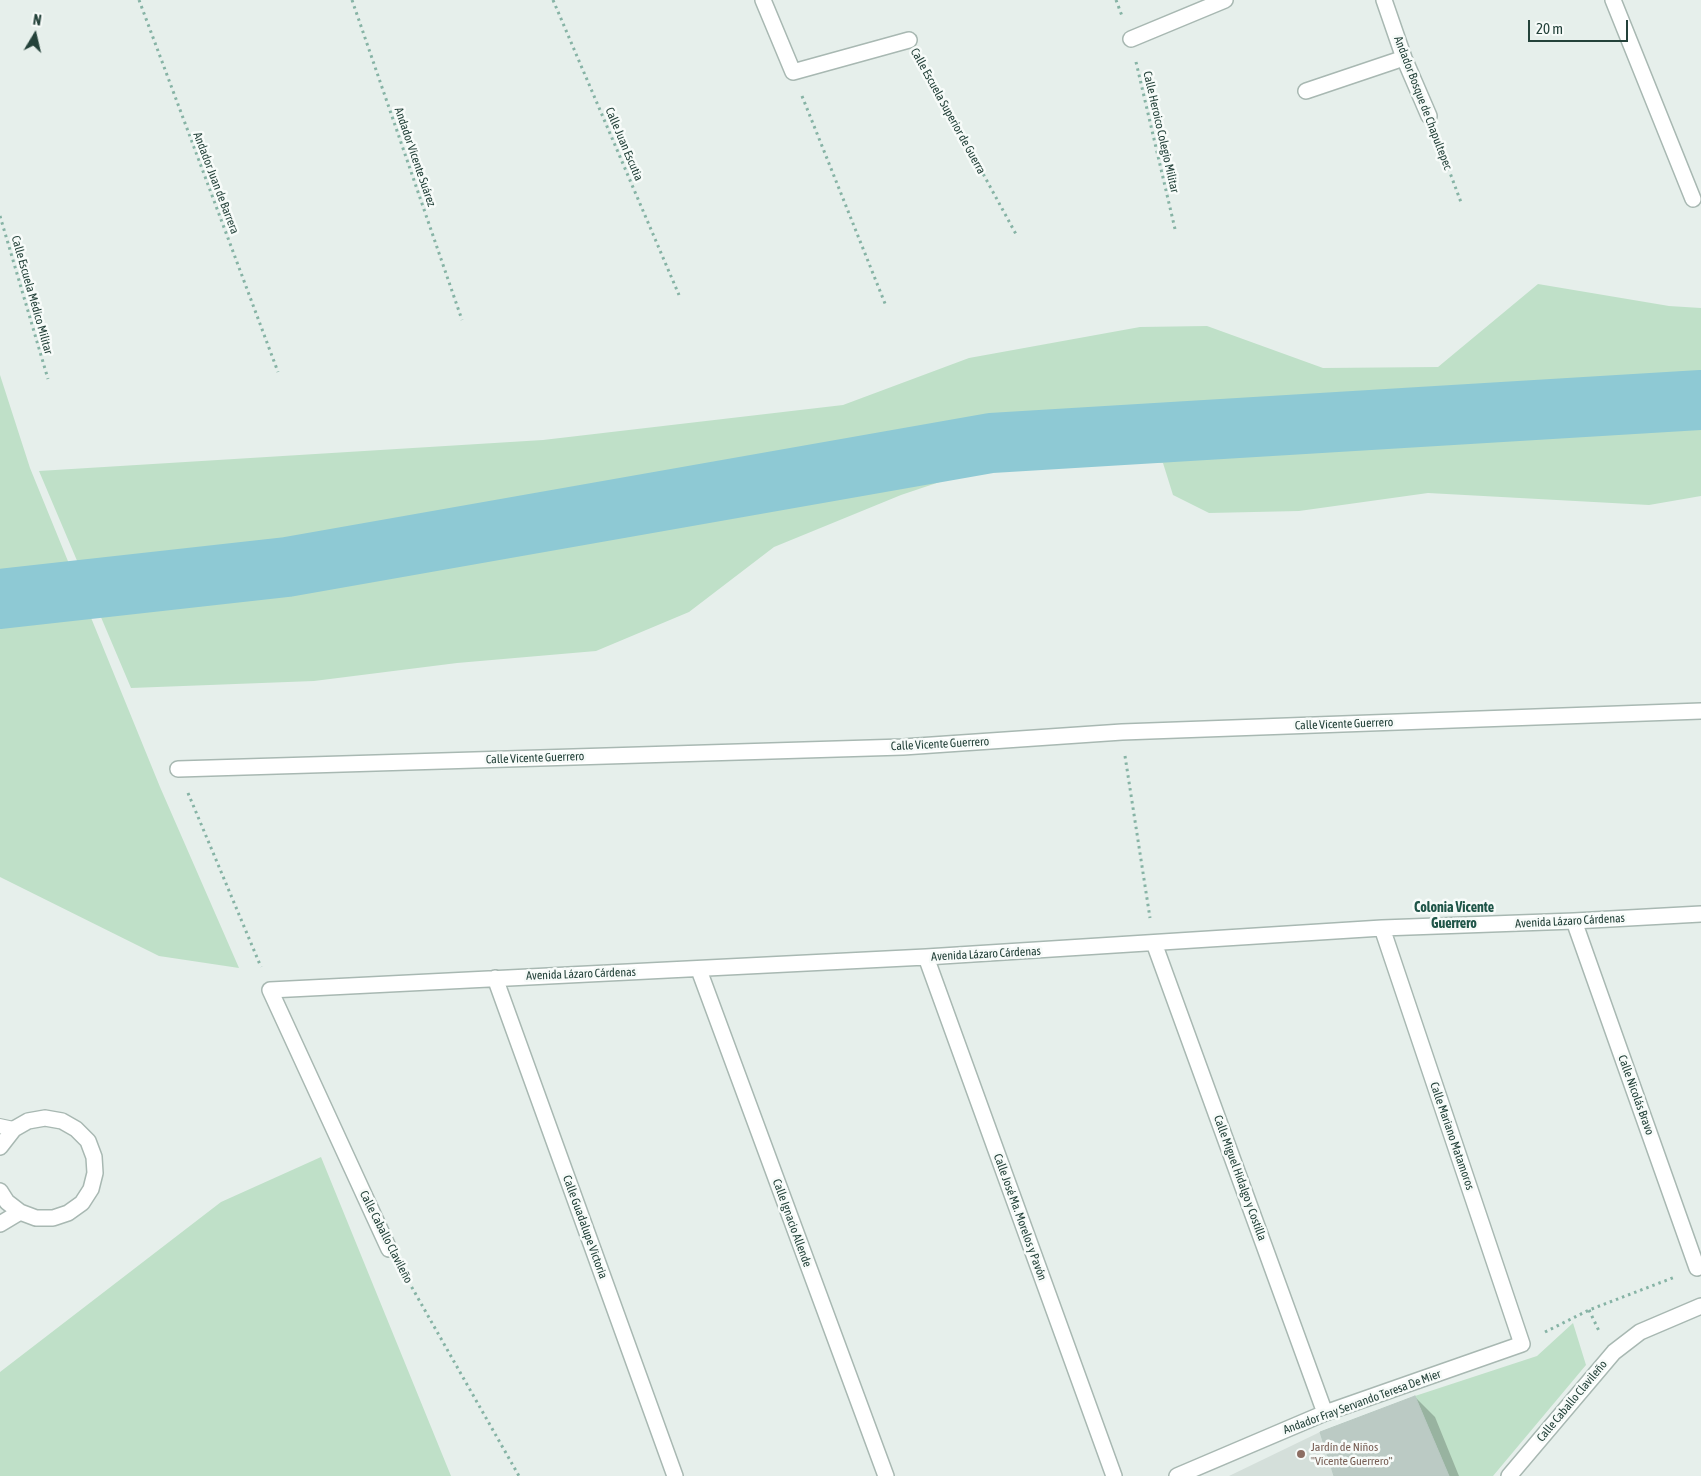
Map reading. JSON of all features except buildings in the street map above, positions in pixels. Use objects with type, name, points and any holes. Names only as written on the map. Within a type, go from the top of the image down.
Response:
[{"type":"street","points":[[764,0],[793,72]]},
{"type":"street","points":[[1131,39],[1225,0]]},
{"type":"street","name":"Andador Bosque de Chapultepec","points":[[1384,0],[1404,58],[1429,116]]},
{"type":"street","points":[[1613,0],[1692,199]]},
{"type":"street","name":"Calle Escuela Superior de Guerra","points":[[793,72],[909,40]]},
{"type":"street","points":[[1306,91],[1404,58]]},
{"type":"street","name":"Calle Vicente Guerrero","points":[[178,769],[903,747],[1122,732],[1701,711]]},
{"type":"street","name":"Avenida Lázaro Cárdenas","points":[[270,990],[926,958],[1382,928],[1701,914]]},
{"type":"street","name":"Calle Nicolás Bravo","points":[[1574,921],[1697,1268]]},
{"type":"street","name":"Calle Mariano Matamoros","points":[[1382,928],[1522,1344]]},
{"type":"street","name":"Calle Miguel Hidalgo y Costilla","points":[[1154,944],[1325,1413]]},
{"type":"street","name":"Calle José Ma. Morelos y Pavón","points":[[926,958],[1114,1476]]},
{"type":"street","name":"Calle Ignacio Allende","points":[[699,970],[886,1476]]},
{"type":"street","name":"Calle Guadalupe Victoria","points":[[494,978],[675,1476]]},
{"type":"street","name":"Calle Caballo Clavileño","points":[[270,990],[389,1249]]},
{"type":"street","points":[[0,1147],[7,1127],[45,1118],[62,1121],[76,1129],[88,1141],[94,1157],[95,1173],[91,1189],[82,1203],[68,1213],[53,1218],[36,1218],[20,1212],[8,1202],[0,1191]]},
{"type":"street","points":[[0,1224],[20,1212]]},
{"type":"street","name":"Calle Caballo Clavileño","points":[[1509,1476],[1614,1352],[1640,1332],[1701,1306]]},
{"type":"street","name":"Andador Fray Servando Teresa De Mier","points":[[1177,1476],[1325,1413],[1522,1344]]},
{"type":"path","name":"Andador Juan de Barrera","points":[[139,0],[278,372]]},
{"type":"path","name":"Andador Vicente Suárez","points":[[352,0],[462,320]]},
{"type":"path","name":"Calle Juan Escutia","points":[[553,0],[679,295]]},
{"type":"path","name":"Calle Heroico Colegio Militar","points":[[1131,39],[1175,229]]},
{"type":"path","name":"Calle Escuela Superior de Guerra","points":[[909,40],[1017,236]]},
{"type":"path","points":[[793,72],[886,306]]},
{"type":"path","name":"Andador Bosque de Chapultepec","points":[[1429,116],[1462,205]]},
{"type":"path","name":"Calle Escuela Médico Militar","points":[[0,216],[48,379]]},
{"type":"path","points":[[1122,732],[1154,944]]},
{"type":"path","points":[[178,769],[270,990]]},
{"type":"path","name":"Calle Caballo Clavileño","points":[[389,1249],[519,1476]]},
{"type":"path","points":[[1522,1344],[1589,1310],[1697,1268]]},
{"type":"shaded area","name":"Jardín de Niños \"Vicente Guerrero\"","points":[[1320,1432],[1334,1476],[1229,1476]]},
{"type":"green space","points":[[1538,284],[1669,306],[1701,308],[1701,496],[1649,505],[1428,493],[1299,511],[1209,513],[1173,495],[1163,463],[1095,458],[1017,456],[901,495],[774,547],[689,612],[596,651],[457,663],[314,681],[131,688],[39,471],[543,440],[843,405],[969,358],[1140,327],[1207,326],[1323,368],[1438,367]]},
{"type":"green space","points":[[0,375],[30,468],[160,787],[239,968],[159,956],[0,877]]},
{"type":"green space","points":[[321,1157],[451,1476],[0,1476],[0,1372],[221,1202]]},
{"type":"green space","points":[[1573,1323],[1586,1365],[1493,1476],[1449,1476],[1415,1396],[1537,1356]]},
{"type":"waterway","points":[[0,599],[287,567],[991,443],[1701,400]]},
{"type":"place","name":"Jardín de Niños \"Vicente Guerrero\"","points":[[1301,1454]]},
{"type":"district","name":"Colonia Vicente Guerrero","points":[[1454,916]]}]
